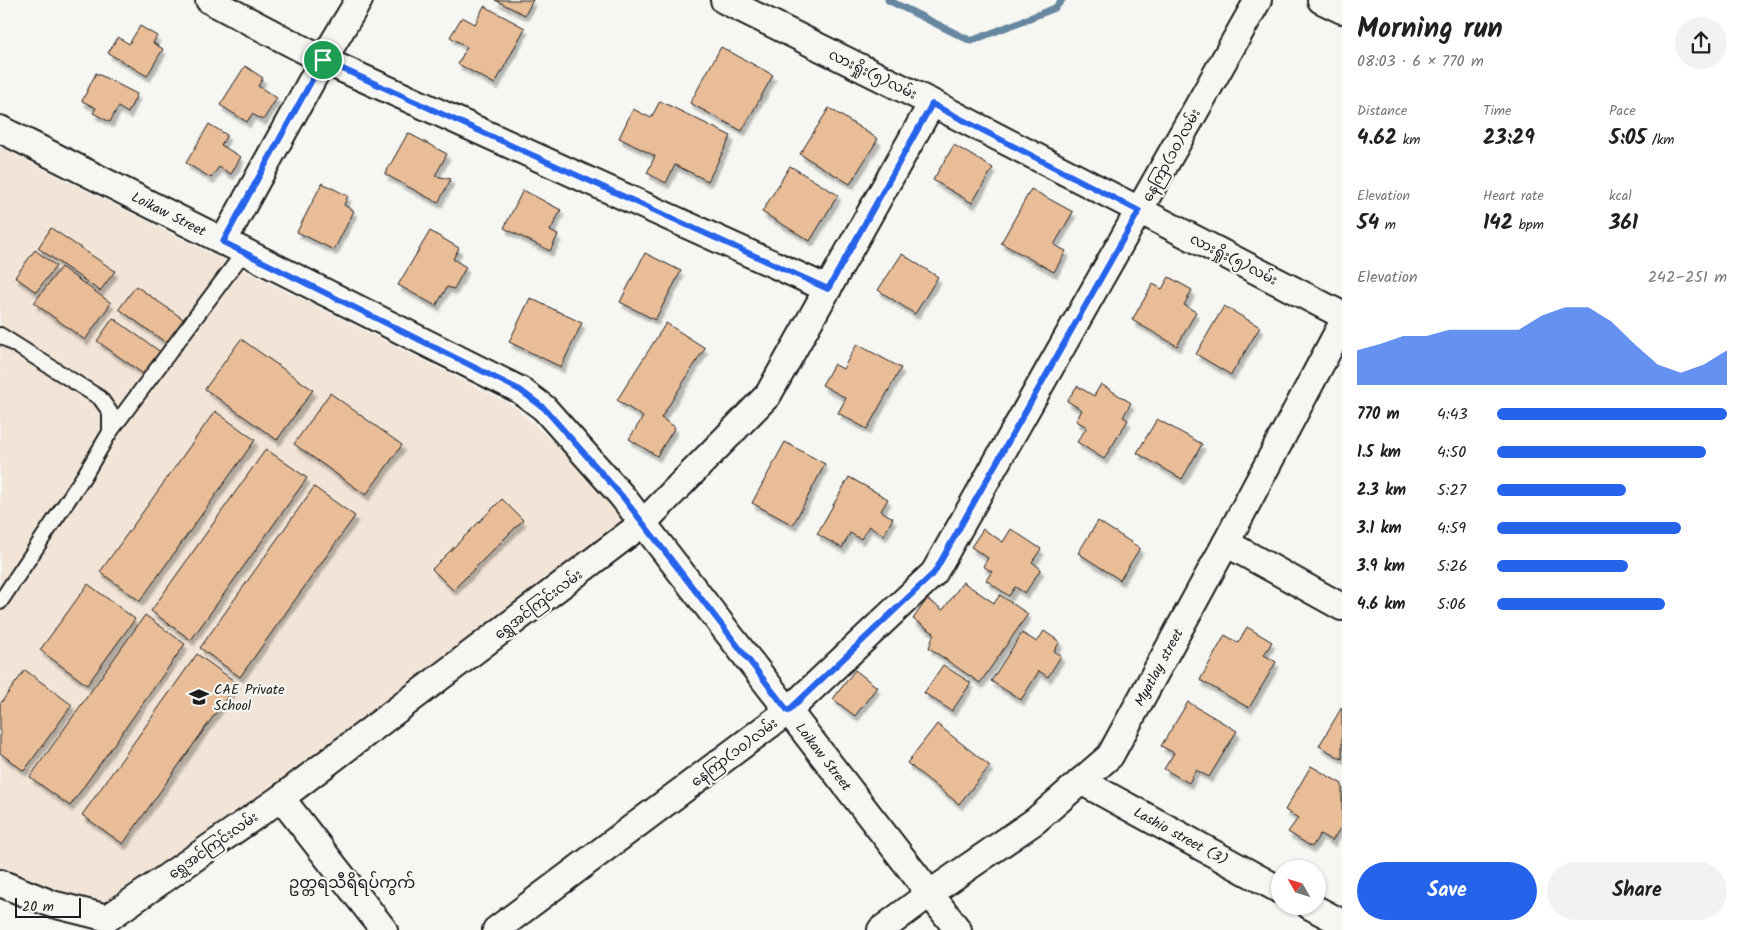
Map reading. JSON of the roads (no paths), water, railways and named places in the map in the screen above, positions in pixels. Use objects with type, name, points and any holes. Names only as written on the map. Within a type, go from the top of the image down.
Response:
[{"type":"street","points":[[209,0],[323,60],[828,289]]},
{"type":"street","points":[[234,247],[323,60],[359,0]]},
{"type":"street","name":"လားရှိုး(၅)လမ်း","points":[[724,0],[932,104],[1342,315]]},
{"type":"street","name":"နေကြာ(၁၀)လမ်း","points":[[496,930],[788,711],[934,573],[1258,0]]},
{"type":"street","points":[[1321,0],[1342,10]]},
{"type":"street","name":"ရွှေအင်ကြင်းလမ်း","points":[[0,883],[89,921],[108,918],[281,798],[643,523],[768,395],[932,104]]},
{"type":"street","name":"Loikaw Street","points":[[0,129],[520,390],[544,408],[622,496],[958,930]]},
{"type":"street","name":"Myatlay street","points":[[881,930],[929,894],[1035,821],[1110,756],[1342,324]]},
{"type":"street","points":[[1226,542],[1342,607]]},
{"type":"street","name":"Lashio street (3)","points":[[1081,781],[1271,885]]},
{"type":"street","points":[[281,798],[384,930]]},
{"type":"street","points":[[1326,914],[1342,923]]},
{"type":"lane","points":[[0,602],[84,476],[110,432],[234,247]]},
{"type":"lane","points":[[0,335],[100,398],[110,412],[110,432]]},
{"type":"waterway","points":[[888,0],[971,41],[1055,8],[1062,0]]},
{"type":"place","name":"CAE Private School","points":[[199,697]]},
{"type":"district","name":"ဥတ္တရသီရိရပ်ကွက်","points":[[352,882]]}]
